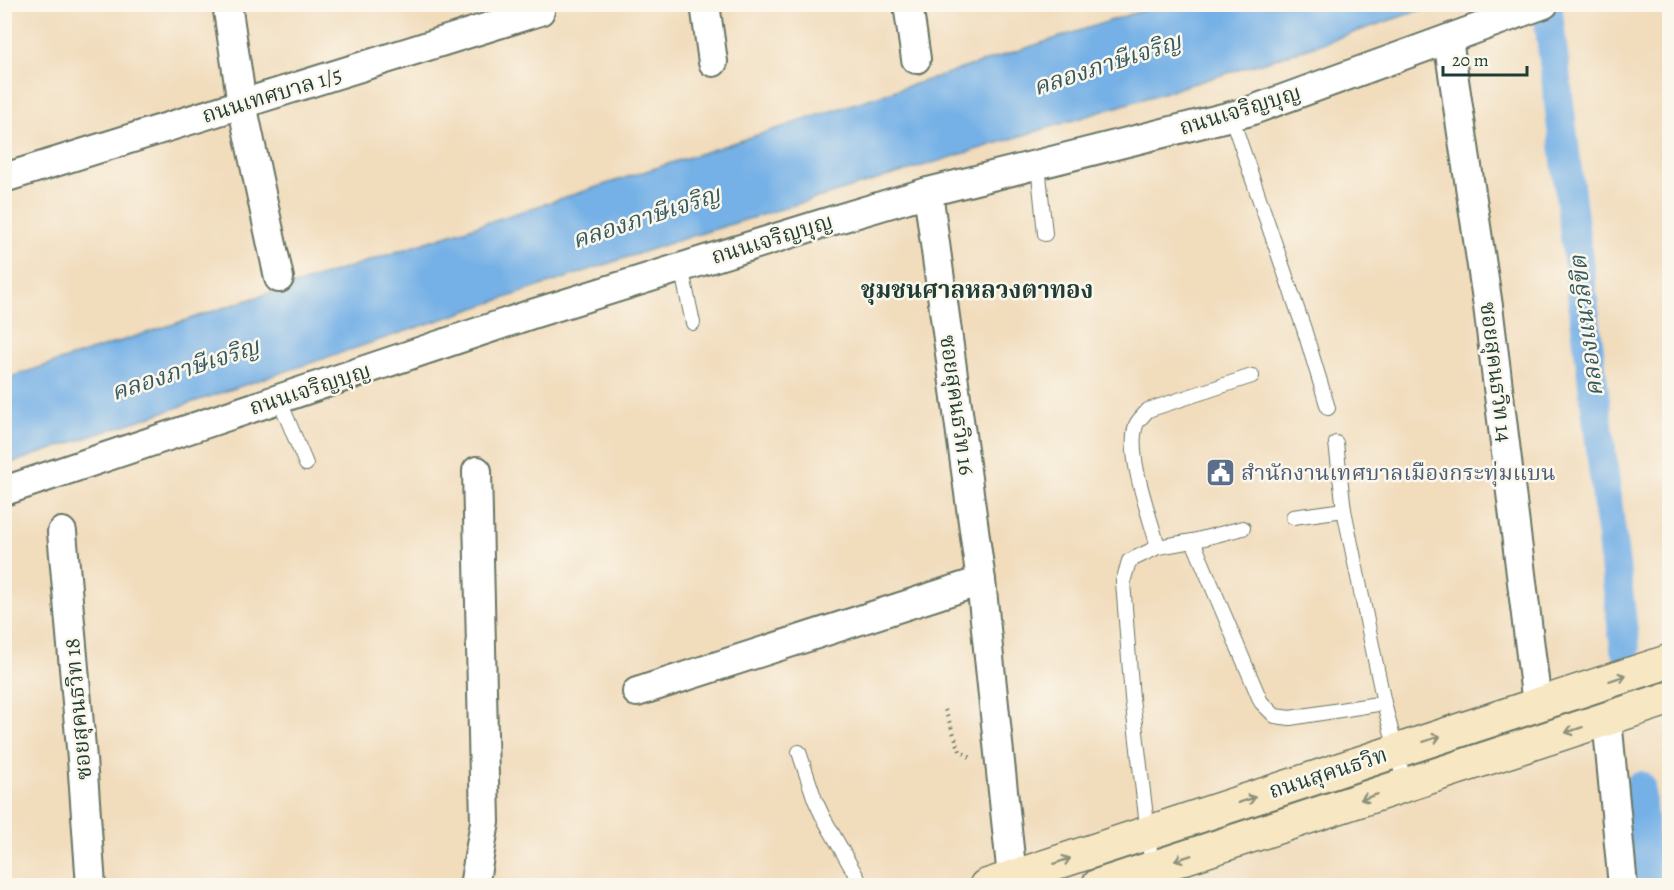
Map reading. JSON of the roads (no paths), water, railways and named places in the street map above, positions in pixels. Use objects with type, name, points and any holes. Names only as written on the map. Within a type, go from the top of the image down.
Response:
[{"type":"main road","name":"ถนนสุคนธวิท","points":[[999,881],[1670,661]]},
{"type":"main road","name":"ถนนสุคนธวิท","points":[[1098,885],[1670,698]]},
{"type":"street","points":[[227,4],[242,104],[279,278]]},
{"type":"street","points":[[705,4],[713,62]]},
{"type":"street","points":[[908,4],[916,59]]},
{"type":"street","name":"ถนนเจริญบุญ","points":[[4,491],[681,267],[928,192],[1231,116],[1533,9]]},
{"type":"street","name":"ถนนเทศบาล 1/5","points":[[4,178],[540,11]]},
{"type":"street","name":"ซอยสุคนธวิท 14","points":[[1448,40],[1488,306],[1537,704]]},
{"type":"street","name":"ซอยสุคนธวิท 16","points":[[928,192],[981,581],[1000,763],[999,881]]},
{"type":"street","points":[[474,885],[485,822],[477,471]]},
{"type":"street","name":"ซอยสุคนธวิท 18","points":[[62,532],[91,885]]},
{"type":"street","points":[[636,692],[981,581]]},
{"type":"street","points":[[1607,719],[1623,885]]},
{"type":"lane","points":[[1231,116],[1304,329],[1328,408]]},
{"type":"lane","points":[[1038,165],[1045,234]]},
{"type":"lane","points":[[681,267],[693,323]]},
{"type":"lane","points":[[1158,547],[1136,469],[1133,444],[1137,423],[1148,410],[1252,376]]},
{"type":"lane","points":[[279,399],[306,464]]},
{"type":"lane","points":[[1336,443],[1344,510],[1384,703],[1405,785]]},
{"type":"lane","points":[[1293,517],[1344,510]]},
{"type":"lane","points":[[1152,868],[1132,698],[1123,582],[1130,561],[1158,547],[1243,528]]},
{"type":"lane","points":[[1193,541],[1261,702],[1275,716],[1290,718],[1384,703]]},
{"type":"lane","points":[[799,752],[819,808],[862,885]]},
{"type":"water","name":"คลองภาษีเจริญ","points":[[1159,5],[1435,5],[1284,56],[676,241],[5,465],[4,379]]},
{"type":"waterway","name":"คลองแนวลิขิต","points":[[1547,4],[1625,648]]},
{"type":"waterway","name":"คลองแนวลิขิต","points":[[1640,786],[1646,886]]},
{"type":"place","name":"สำนักงานเทศบาลเมืองกระทุ่มแบน","points":[[1220,473]]},
{"type":"district","name":"ชุมชนศาลหลวงตาทอง","points":[[977,290]]}]
